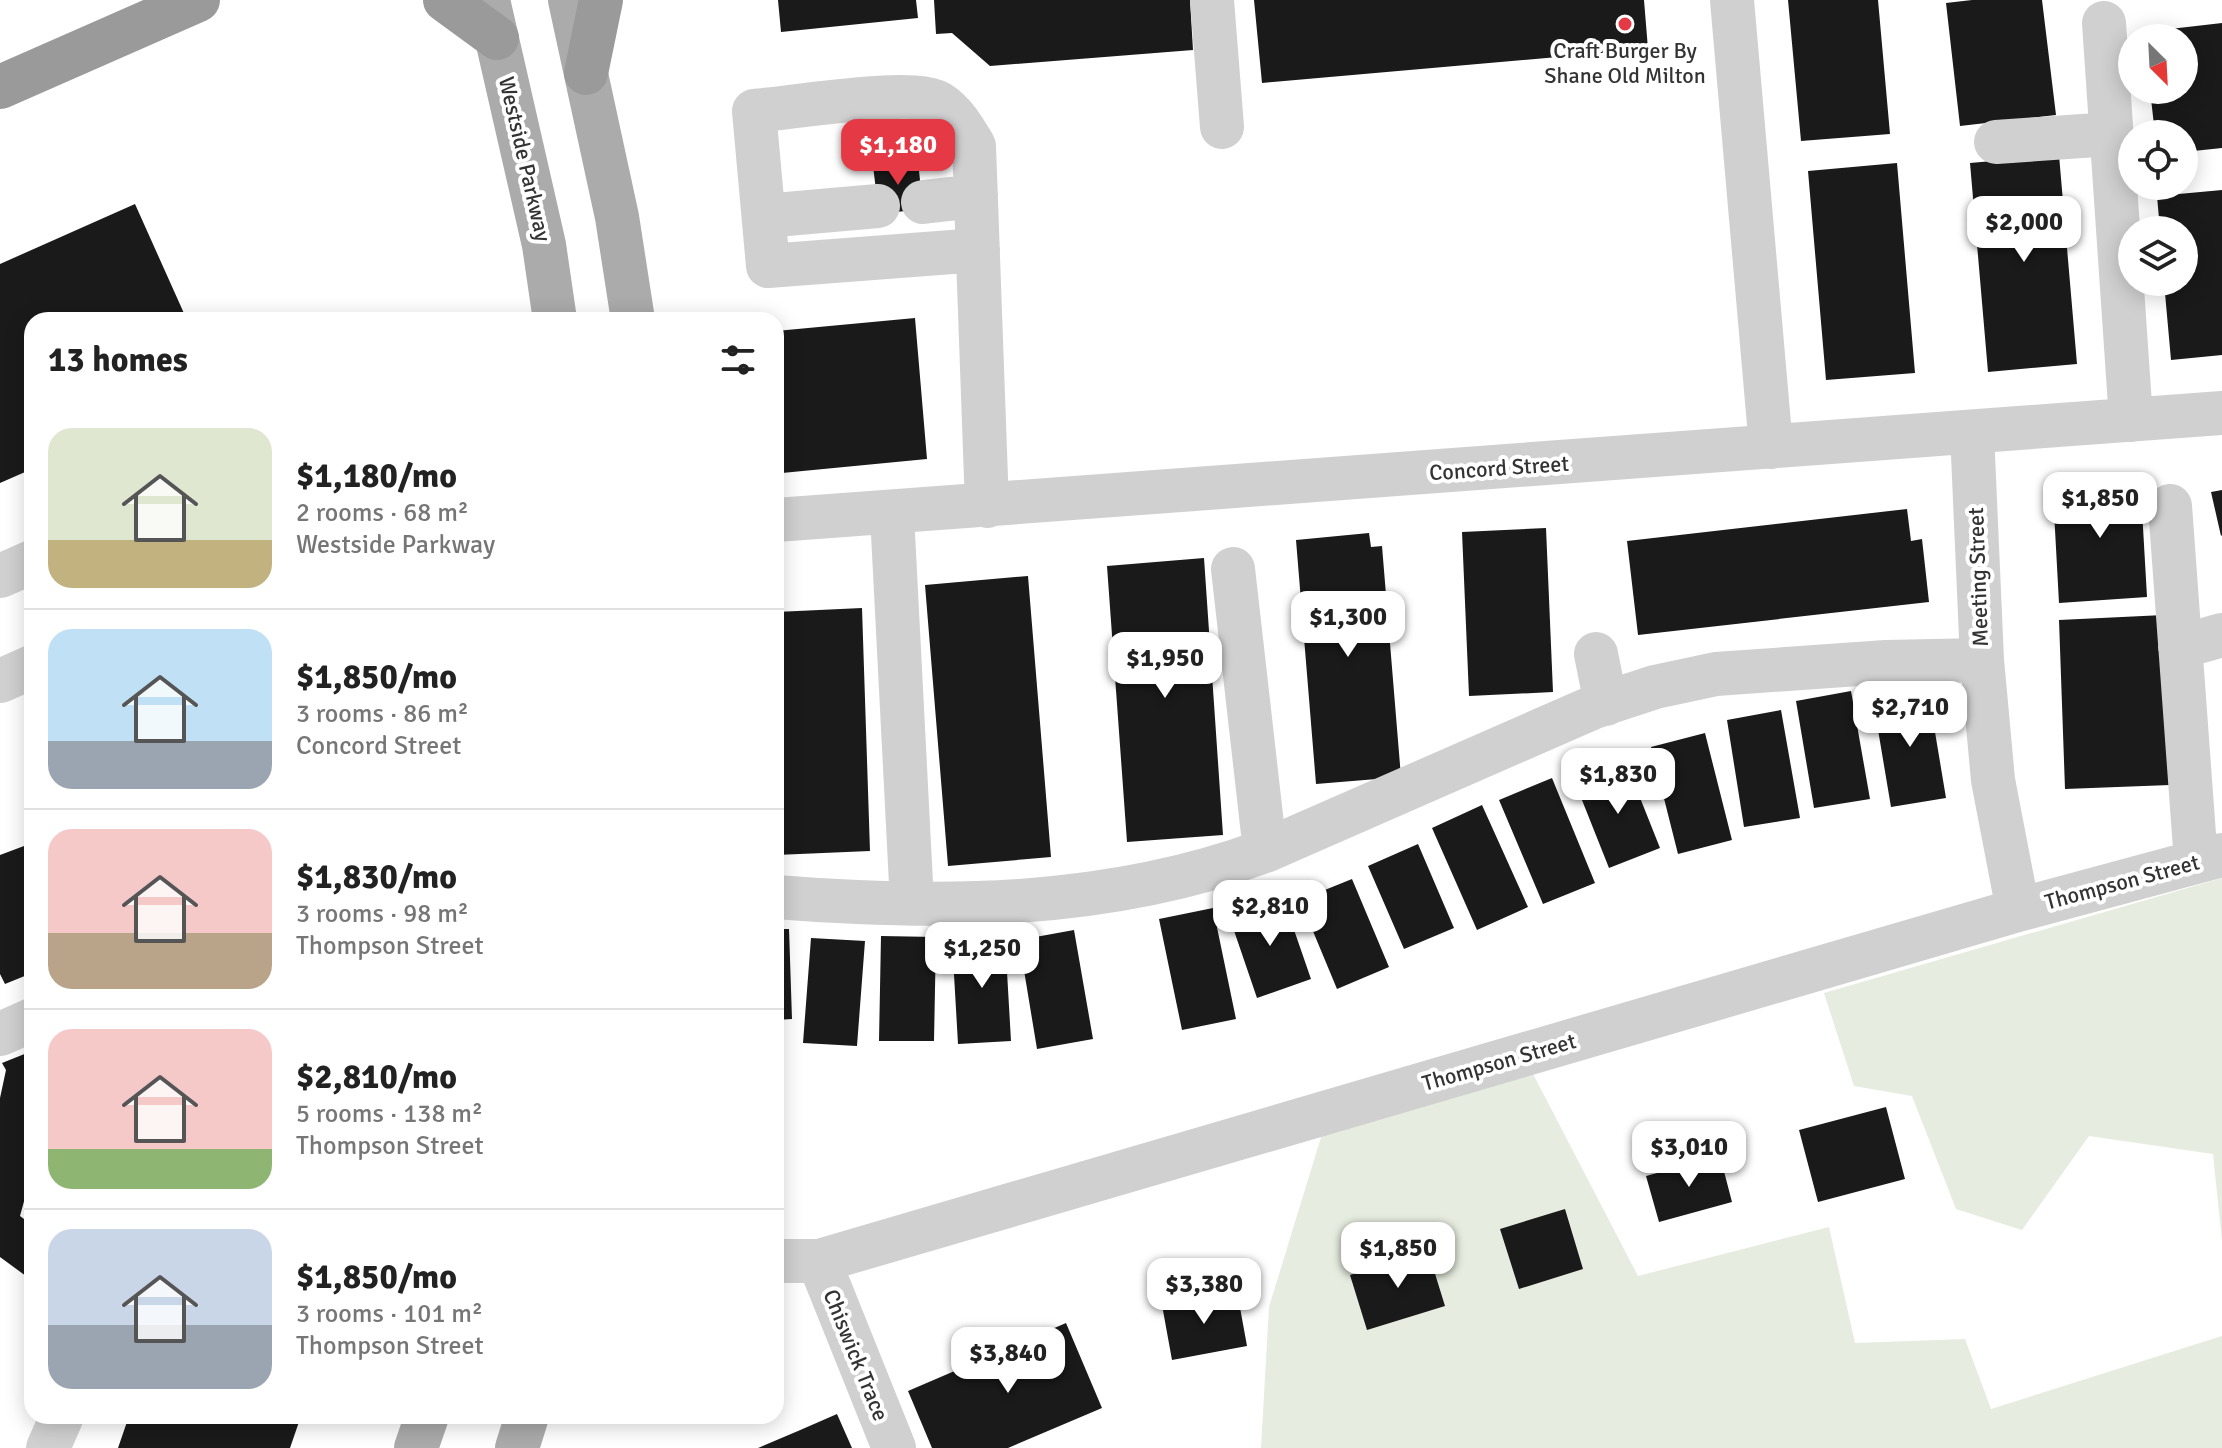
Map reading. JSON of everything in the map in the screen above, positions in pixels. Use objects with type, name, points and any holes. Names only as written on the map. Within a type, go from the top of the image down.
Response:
[{"type":"highway","points":[[0,87],[198,0]]},
{"type":"highway","points":[[445,0],[493,19]]},
{"type":"highway","points":[[586,73],[601,0]]},
{"type":"main road","points":[[570,0],[617,217],[632,312]]},
{"type":"main road","name":"Westside Parkway","points":[[493,19],[544,245],[554,312]]},
{"type":"main road","points":[[416,1448],[424,1424]]},
{"type":"main road","points":[[517,1448],[524,1424]]},
{"type":"street","points":[[1212,0],[1222,127]]},
{"type":"street","points":[[1732,0],[1771,447]]},
{"type":"street","points":[[2104,23],[2131,420]]},
{"type":"street","points":[[978,250],[768,266],[754,111],[908,96],[938,102],[959,122],[974,146],[978,250],[987,506]]},
{"type":"street","points":[[1996,142],[2111,134]]},
{"type":"street","points":[[923,202],[976,196]]},
{"type":"street","points":[[764,216],[878,206]]},
{"type":"street","name":"Concord Street","points":[[784,520],[892,514],[2222,413]]},
{"type":"street","name":"Meeting Street","points":[[1972,432],[1982,660],[1993,780],[2018,910]]},
{"type":"street","points":[[2170,506],[2180,647],[2209,859]]},
{"type":"street","points":[[892,514],[912,903]]},
{"type":"street","points":[[0,576],[24,566]]},
{"type":"street","points":[[1233,569],[1265,851]]},
{"type":"street","points":[[2180,647],[2222,635]]},
{"type":"street","points":[[1596,654],[1606,704]]},
{"type":"street","points":[[784,897],[993,903],[1098,895],[1211,871],[1265,851],[1606,704],[1655,687],[1716,674],[1886,662],[1982,660]]},
{"type":"street","points":[[0,681],[24,670]]},
{"type":"street","name":"Thompson Street","points":[[784,1261],[819,1261],[2018,910],[2209,859]]},
{"type":"street","points":[[0,1034],[24,1024]]},
{"type":"street","name":"Chiswick Trace","points":[[819,1261],[894,1448]]},
{"type":"street","points":[[48,1448],[58,1424]]},
{"type":"shaded area","points":[[2222,878],[2222,1241],[2213,1154],[2089,1136],[2022,1230],[1956,1209],[1912,1096],[1854,1086],[1824,993]]},
{"type":"shaded area","points":[[1532,1072],[1638,1276],[1829,1227],[1855,1343],[1965,1339],[1991,1409],[2222,1336],[2222,1448],[1261,1448],[1269,1307],[1322,1134]]},
{"type":"building","points":[[778,0],[916,0],[918,18],[781,32]]},
{"type":"building","points":[[934,0],[1190,0],[1193,50],[990,66],[952,33],[936,34]]},
{"type":"building","points":[[1254,0],[1644,0],[1648,49],[1262,83]]},
{"type":"building","points":[[1788,0],[1878,0],[1890,134],[1801,141]]},
{"type":"building","points":[[2042,0],[2056,115],[1960,126],[1946,3]]},
{"type":"building","points":[[2222,23],[2222,148],[2198,151],[2198,120],[2153,120],[2152,104],[2198,104],[2198,26]]},
{"type":"building","points":[[2059,155],[2077,364],[1988,372],[1970,163]]},
{"type":"building","points":[[918,161],[923,209],[879,214],[873,166]]},
{"type":"building","points":[[1897,163],[1915,373],[1826,380],[1808,171]]},
{"type":"building","points":[[2222,190],[2222,355],[2171,360],[2165,296],[2198,296],[2198,216],[2159,216],[2157,200],[2198,200],[2198,192]]},
{"type":"building","points":[[135,204],[183,312],[24,312],[24,472],[0,483],[0,264]]},
{"type":"building","points":[[915,318],[927,459],[784,473],[784,330]]},
{"type":"building","points":[[2140,475],[2147,597],[2059,603],[2053,493],[2072,491],[2072,480]]},
{"type":"building","points":[[2222,490],[2222,535],[2221,536],[2211,492]]},
{"type":"building","points":[[1907,509],[1911,541],[1922,539],[1929,602],[1638,635],[1627,541]]},
{"type":"building","points":[[1546,528],[1553,692],[1469,696],[1462,532]]},
{"type":"building","points":[[1369,533],[1371,547],[1382,546],[1401,777],[1316,784],[1296,540]]},
{"type":"building","points":[[1204,558],[1223,835],[1127,842],[1107,566]]},
{"type":"building","points":[[1028,576],[1051,857],[948,866],[925,585]]},
{"type":"building","points":[[862,608],[870,851],[784,855],[784,612]]},
{"type":"building","points":[[2164,615],[2170,785],[2065,789],[2059,620]]},
{"type":"building","points":[[1928,690],[1946,798],[1891,807],[1873,700]]},
{"type":"building","points":[[1851,691],[1870,799],[1814,808],[1796,701]]},
{"type":"building","points":[[1781,710],[1800,818],[1744,827],[1727,720]]},
{"type":"building","points":[[1705,733],[1732,840],[1678,854],[1651,747]]},
{"type":"building","points":[[1627,765],[1660,848],[1609,868],[1576,785]]},
{"type":"building","points":[[1552,778],[1595,883],[1543,904],[1499,800]]},
{"type":"building","points":[[1482,805],[1528,907],[1477,930],[1432,828]]},
{"type":"building","points":[[1418,844],[1454,928],[1404,949],[1368,866]]},
{"type":"building","points":[[24,846],[24,976],[5,984],[0,974],[0,855]]},
{"type":"building","points":[[1352,879],[1389,967],[1337,989],[1300,900]]},
{"type":"building","points":[[1283,898],[1311,979],[1257,998],[1229,916]]},
{"type":"building","points":[[1213,908],[1236,1019],[1182,1030],[1159,919]]},
{"type":"building","points":[[784,929],[789,929],[792,1019],[784,1020]]},
{"type":"building","points":[[1074,930],[1093,1039],[1037,1049],[1019,940]]},
{"type":"building","points":[[881,936],[936,937],[934,1041],[879,1041]]},
{"type":"building","points":[[1005,937],[1011,1041],[958,1044],[952,940]]},
{"type":"building","points":[[811,938],[865,941],[857,1046],[803,1043]]},
{"type":"building","points":[[24,1054],[24,1201],[20,1216],[24,1219],[24,1275],[0,1257],[0,1098],[6,1070],[2,1063]]},
{"type":"building","points":[[1886,1107],[1905,1179],[1818,1202],[1799,1130]]},
{"type":"building","points":[[1720,1156],[1732,1202],[1659,1222],[1646,1176]]},
{"type":"building","points":[[1565,1209],[1583,1269],[1519,1289],[1500,1229]]},
{"type":"building","points":[[1428,1251],[1445,1306],[1367,1330],[1350,1275]]},
{"type":"building","points":[[1237,1291],[1247,1346],[1172,1360],[1162,1305]]},
{"type":"building","points":[[1066,1323],[1102,1408],[1008,1448],[932,1448],[908,1391]]},
{"type":"building","points":[[837,1414],[852,1448],[758,1448],[798,1431]]},
{"type":"building","points":[[126,1424],[298,1424],[290,1448],[118,1448]]},
{"type":"place","name":"Craft Burger By Shane Old Milton","points":[[1625,24]]}]
